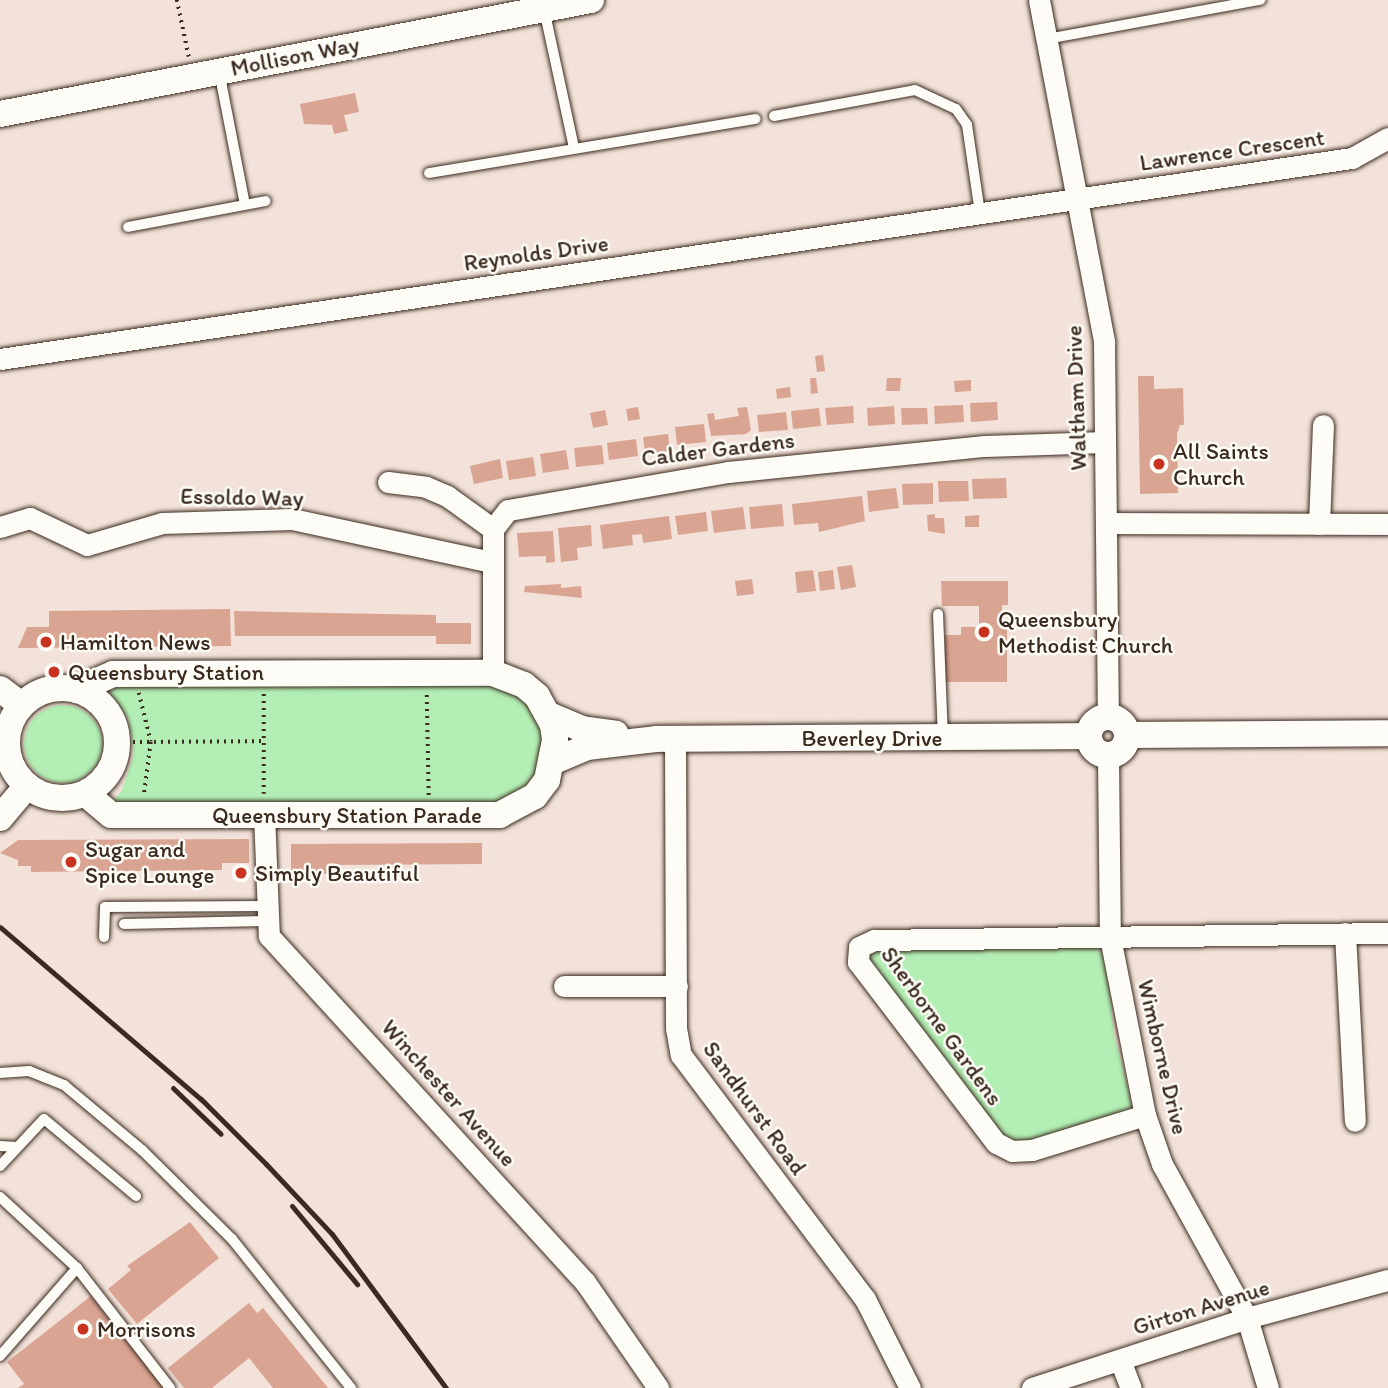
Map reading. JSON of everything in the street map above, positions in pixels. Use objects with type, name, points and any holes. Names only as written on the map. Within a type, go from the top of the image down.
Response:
[{"type":"street","name":"Mollison Way","points":[[0,114],[591,0]]},
{"type":"street","name":"Waltham Drive","points":[[1039,0],[1079,199],[1104,342],[1108,716]]},
{"type":"street","name":"Lawrence Crescent","points":[[1079,199],[1352,158],[1388,138]]},
{"type":"street","name":"Reynolds Drive","points":[[0,359],[1079,199]]},
{"type":"street","points":[[1320,524],[1323,425]]},
{"type":"street","name":"Calder Gardens","points":[[494,529],[508,510],[535,502],[728,472],[985,446],[1105,442]]},
{"type":"street","points":[[388,482],[426,487],[447,496],[494,529],[491,562],[493,673]]},
{"type":"street","name":"Essoldo Way","points":[[0,527],[30,518],[87,544],[162,523],[292,519],[491,562]]},
{"type":"street","points":[[1106,523],[1388,524]]},
{"type":"street","points":[[78,690],[108,712],[116,730],[113,767],[86,794],[55,798],[27,786],[8,756],[12,720],[22,705],[47,690],[78,690],[113,674],[264,671],[493,673],[524,685],[549,715],[554,761]]},
{"type":"street","points":[[0,689],[22,705]]},
{"type":"street","name":"Beverley Drive","points":[[549,715],[582,729],[666,738]]},
{"type":"street","points":[[1108,716],[1122,722],[1128,735],[1122,749],[1108,756],[1094,750],[1088,736],[1094,722],[1108,716]]},
{"type":"street","points":[[1128,735],[1388,733]]},
{"type":"street","name":"Beverley Drive","points":[[554,761],[587,747],[666,738],[1088,736]]},
{"type":"street","name":"Sandhurst Road","points":[[666,738],[677,986],[676,1028],[681,1055],[865,1299],[909,1388]]},
{"type":"street","name":"Wimborne Drive","points":[[1108,756],[1110,937],[1145,1115],[1162,1164],[1248,1318],[1268,1388]]},
{"type":"street","name":"Queensbury Station Parade","points":[[86,794],[111,815],[481,817],[519,808],[535,796],[554,761]]},
{"type":"street","points":[[0,818],[27,786]]},
{"type":"street","name":"Winchester Avenue","points":[[264,814],[265,913],[269,936],[585,1282],[658,1388]]},
{"type":"street","points":[[1345,933],[1355,1121]]},
{"type":"street","points":[[1110,937],[1388,933]]},
{"type":"street","name":"Sherborne Gardens","points":[[1110,937],[874,940],[859,947],[858,962],[996,1143],[1012,1151],[1032,1150],[1145,1115]]},
{"type":"street","points":[[564,986],[677,986]]},
{"type":"street","name":"Girton Avenue","points":[[1032,1388],[1248,1318],[1388,1280]]},
{"type":"street","points":[[1120,1360],[1131,1388]]},
{"type":"lane","points":[[1047,38],[1261,0]]},
{"type":"lane","points":[[544,9],[574,148]]},
{"type":"lane","points":[[206,74],[245,205]]},
{"type":"lane","points":[[774,116],[915,90],[956,109],[967,125],[981,213]]},
{"type":"lane","points":[[429,173],[756,119]]},
{"type":"lane","points":[[128,227],[266,201]]},
{"type":"lane","points":[[939,614],[943,737]]},
{"type":"lane","points":[[104,937],[104,907],[265,913]]},
{"type":"lane","points":[[124,924],[265,913]]},
{"type":"lane","points":[[0,1073],[29,1071],[64,1085],[142,1150],[232,1239],[351,1388]]},
{"type":"lane","points":[[0,1166],[44,1119],[136,1196]]},
{"type":"lane","points":[[0,1146],[17,1147]]},
{"type":"lane","points":[[0,1197],[76,1268],[170,1388]]},
{"type":"lane","points":[[0,1356],[76,1268]]},
{"type":"path","points":[[177,0],[206,74]]},
{"type":"path","points":[[264,671],[264,814]]},
{"type":"path","points":[[427,672],[429,816]]},
{"type":"path","points":[[134,674],[151,742],[142,815]]},
{"type":"path","points":[[133,742],[264,741]]},
{"type":"green space","points":[[488,679],[523,694],[543,726],[541,764],[519,794],[502,802],[111,804],[122,790],[134,754],[128,718],[106,688],[111,680]]},
{"type":"green space","points":[[63,705],[78,708],[90,717],[99,729],[102,744],[99,759],[90,771],[78,780],[63,783],[48,780],[36,771],[27,759],[24,744],[27,729],[36,717],[48,708]]},
{"type":"green space","points":[[1091,943],[1106,957],[1114,1035],[1132,1104],[1128,1114],[1031,1144],[1004,1138],[872,968],[870,957],[876,947]]},
{"type":"building","points":[[355,93],[359,112],[344,115],[348,131],[334,134],[332,125],[304,124],[300,104]]},
{"type":"building","points":[[823,355],[825,371],[817,372],[815,356]]},
{"type":"building","name":"All Saints Church","points":[[1138,376],[1154,376],[1154,389],[1183,388],[1184,425],[1180,425],[1177,434],[1178,493],[1140,494]]},
{"type":"building","points":[[810,378],[816,378],[818,393],[811,394]]},
{"type":"building","points":[[887,378],[901,378],[900,391],[886,391]]},
{"type":"building","points":[[971,380],[971,391],[955,392],[954,381]]},
{"type":"building","points":[[790,387],[791,397],[777,399],[776,389]]},
{"type":"building","points":[[997,402],[998,420],[971,422],[970,403]]},
{"type":"building","points":[[963,405],[964,422],[935,424],[934,406]]},
{"type":"building","points":[[853,406],[854,423],[827,425],[825,408]]},
{"type":"building","points":[[894,406],[895,424],[868,426],[867,408]]},
{"type":"building","points":[[638,407],[640,419],[628,421],[626,409]]},
{"type":"building","points":[[747,407],[751,430],[746,434],[711,436],[707,414],[714,413],[715,420],[739,416],[737,408]]},
{"type":"building","points":[[819,408],[821,426],[793,429],[791,411]]},
{"type":"building","points":[[901,408],[927,408],[928,424],[902,425]]},
{"type":"building","points":[[605,410],[608,425],[593,428],[590,413]]},
{"type":"building","points":[[786,412],[788,430],[759,432],[757,415]]},
{"type":"building","points":[[704,424],[706,442],[677,445],[675,427]]},
{"type":"building","points":[[668,434],[670,451],[645,454],[643,437]]},
{"type":"building","points":[[636,439],[638,456],[609,460],[607,443]]},
{"type":"building","points":[[602,445],[604,464],[576,467],[574,448]]},
{"type":"building","points":[[566,450],[569,469],[543,473],[540,454]]},
{"type":"building","points":[[533,457],[536,476],[509,480],[506,461]]},
{"type":"building","points":[[500,459],[503,478],[474,484],[470,466]]},
{"type":"building","points":[[1006,478],[1007,498],[973,499],[972,479]]},
{"type":"building","points":[[938,481],[968,481],[969,501],[939,502]]},
{"type":"building","points":[[933,483],[933,504],[903,505],[902,484]]},
{"type":"building","points":[[896,488],[899,508],[869,512],[867,491]]},
{"type":"building","points":[[862,496],[865,521],[819,532],[818,523],[794,525],[792,504]]},
{"type":"building","points":[[782,504],[784,526],[751,529],[749,507]]},
{"type":"building","points":[[743,507],[746,529],[714,533],[711,511]]},
{"type":"building","points":[[706,512],[708,531],[678,535],[675,516]]},
{"type":"building","points":[[935,514],[935,518],[944,518],[945,534],[928,531],[927,515]]},
{"type":"building","points":[[979,515],[979,527],[965,527],[965,516]]},
{"type":"building","points":[[669,516],[672,539],[643,543],[642,534],[632,535],[633,545],[603,549],[600,525]]},
{"type":"building","points":[[591,525],[592,546],[577,548],[578,560],[561,562],[558,528]]},
{"type":"building","points":[[553,531],[555,562],[546,563],[546,556],[519,557],[517,533]]},
{"type":"building","points":[[852,565],[856,587],[841,590],[837,567]]},
{"type":"building","points":[[813,570],[816,591],[797,593],[795,572]]},
{"type":"building","points":[[833,570],[835,589],[820,591],[818,572]]},
{"type":"building","points":[[752,579],[754,594],[737,596],[735,581]]},
{"type":"building","name":"Queensbury Methodist Church","points":[[941,581],[1008,581],[1008,605],[1002,605],[1002,629],[1007,629],[1007,682],[945,682],[945,635],[961,635],[961,627],[979,627],[979,606],[942,606]]},
{"type":"building","points":[[561,584],[561,588],[581,586],[582,598],[524,592],[525,586]]},
{"type":"building","points":[[230,609],[231,646],[18,648],[27,627],[49,627],[49,611]]},
{"type":"building","points":[[234,611],[436,615],[436,623],[471,623],[471,644],[436,644],[436,636],[235,636]]},
{"type":"building","points":[[249,839],[249,863],[222,863],[222,870],[31,872],[31,866],[18,866],[18,860],[0,853],[18,840]]},
{"type":"building","points":[[482,843],[482,864],[335,865],[335,874],[291,874],[291,844]]},
{"type":"building","points":[[190,1222],[219,1258],[137,1324],[108,1289],[131,1270],[127,1266]]},
{"type":"building","name":"Morrisons","points":[[91,1296],[164,1388],[18,1388],[24,1384],[7,1362]]},
{"type":"building","points":[[249,1303],[257,1313],[263,1308],[328,1388],[273,1388],[249,1358],[212,1388],[184,1388],[168,1368]]},
{"type":"railway","points":[[0,927],[201,1099],[266,1164],[332,1234],[446,1388]]},
{"type":"railway","points":[[173,1088],[221,1134]]},
{"type":"railway","points":[[292,1206],[357,1284]]},
{"type":"place","name":"All Saints Church","points":[[1159,464]]},
{"type":"place","name":"Queensbury Methodist Church","points":[[984,632]]},
{"type":"place","name":"Hamilton News","points":[[46,642]]},
{"type":"place","name":"Queensbury Station","points":[[54,672]]},
{"type":"place","name":"Sugar and Spice Lounge","points":[[71,862]]},
{"type":"place","name":"Simply Beautiful","points":[[241,873]]},
{"type":"place","name":"Morrisons","points":[[83,1329]]}]
